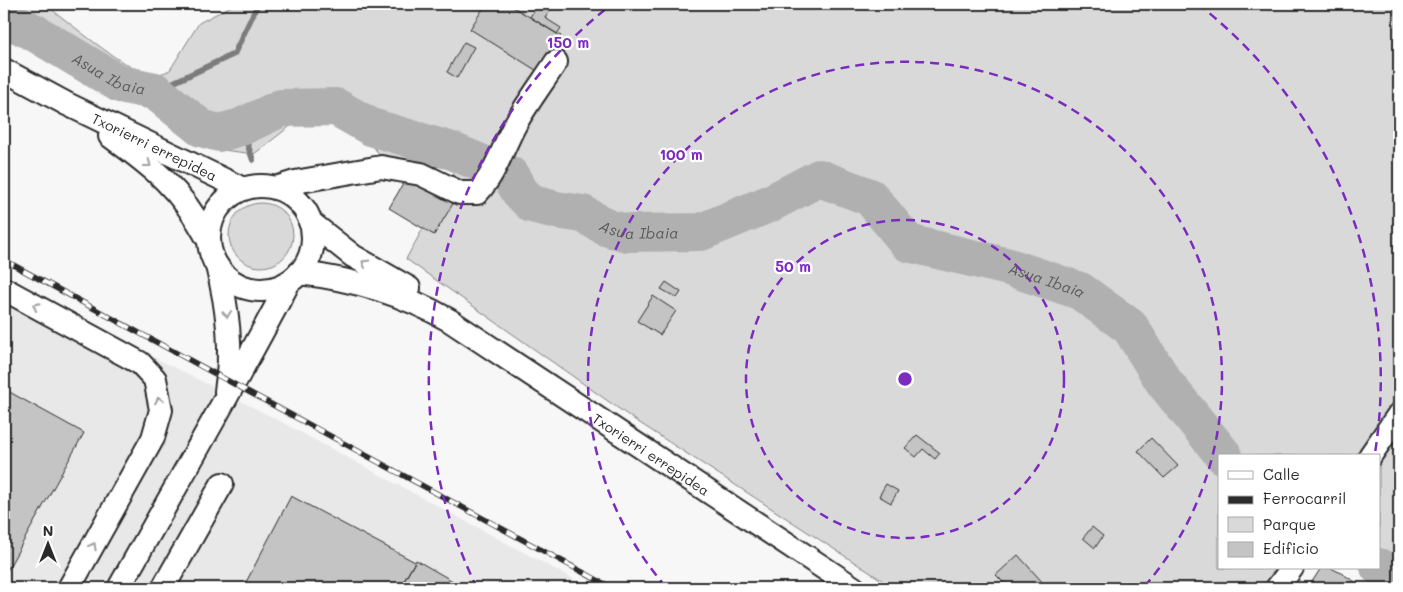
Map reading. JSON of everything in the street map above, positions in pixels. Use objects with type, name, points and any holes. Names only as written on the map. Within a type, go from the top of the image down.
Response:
[{"type":"street","points":[[276,188],[381,167],[420,174],[460,193],[477,193],[488,182],[517,122],[556,62]]},
{"type":"street","name":"Txorierri errepidea","points":[[4,70],[67,104],[212,176],[243,188]]},
{"type":"street","name":"Txorierri errepidea","points":[[67,104],[156,170],[175,189],[196,217],[208,239]]},
{"type":"street","points":[[119,588],[294,278],[310,256],[313,238],[307,214],[325,182],[349,172]]},
{"type":"street","name":"Txorierri errepidea","points":[[449,320],[410,289],[353,256],[307,214],[291,195],[276,188],[259,186],[243,188],[228,196],[218,208],[210,223],[208,239],[210,253],[217,266],[228,278],[242,286],[258,290],[274,288],[294,278],[324,276],[388,291],[419,303],[449,320],[854,588]]},
{"type":"street","points":[[217,266],[227,309],[230,339],[230,370],[225,400]]},
{"type":"street","points":[[4,289],[140,362],[155,379],[161,410],[153,438],[69,588]]},
{"type":"street","points":[[1371,454],[1399,414]]},
{"type":"street","points":[[164,588],[222,484]]},
{"type":"street","points":[[1278,588],[1291,570]]},
{"type":"shaded area","points":[[4,281],[274,418],[590,588],[4,588]]},
{"type":"green space","points":[[4,4],[46,4],[116,58],[141,72],[151,75],[161,74],[170,70],[199,23],[235,4],[1399,4],[1399,586],[1374,570],[1380,570],[1380,454],[1218,454],[1218,570],[1288,570],[1274,588],[894,588],[632,418],[406,259],[456,169],[451,167],[388,165],[360,130],[335,114],[302,117],[254,154],[223,150],[186,120],[64,66],[4,28]]},
{"type":"green space","points":[[261,203],[279,209],[287,217],[293,235],[287,253],[279,261],[261,267],[243,261],[235,253],[229,235],[235,217],[243,209]]},
{"type":"building","points":[[486,4],[508,4],[561,36],[539,72],[470,29]]},
{"type":"building","points":[[538,4],[551,9],[545,18],[561,28],[557,34],[530,17]]},
{"type":"building","points":[[464,42],[474,47],[457,78],[447,72]]},
{"type":"building","points":[[409,174],[454,202],[434,235],[389,208]]},
{"type":"building","points":[[666,282],[681,292],[677,298],[661,289]]},
{"type":"building","points":[[653,296],[676,311],[660,335],[637,321]]},
{"type":"building","points":[[4,389],[84,433],[4,576]]},
{"type":"building","points":[[917,435],[940,453],[935,459],[923,449],[916,457],[905,448]]},
{"type":"building","points":[[1151,438],[1178,466],[1164,478],[1138,451]]},
{"type":"building","points":[[886,484],[898,491],[891,503],[879,496]]},
{"type":"building","points":[[291,496],[415,562],[400,588],[243,588]]},
{"type":"building","points":[[1092,527],[1103,536],[1095,548],[1083,538]]},
{"type":"building","points":[[1018,555],[1045,585],[1041,588],[1009,588],[996,575]]},
{"type":"building","points":[[416,560],[465,588],[400,588]]},
{"type":"building","points":[[1320,570],[1335,570],[1365,588],[1308,588]]},
{"type":"waterway","points":[[155,91],[234,54],[258,4]]},
{"type":"waterway","name":"Asua Ibaia","points":[[4,17],[35,33],[120,84],[155,91],[201,128],[219,133],[241,127],[281,108],[336,107],[371,127],[452,151],[510,175],[520,192],[532,204],[583,214],[608,228],[627,233],[701,232],[771,203],[819,178],[870,197],[908,243],[1009,267],[1080,291],[1130,327],[1164,382],[1222,454]]},
{"type":"waterway","points":[[241,127],[253,160]]},
{"type":"waterway","name":"Asua Ibaia","points":[[1380,568],[1399,581]]},
{"type":"railway","points":[[4,260],[612,588]]}]
